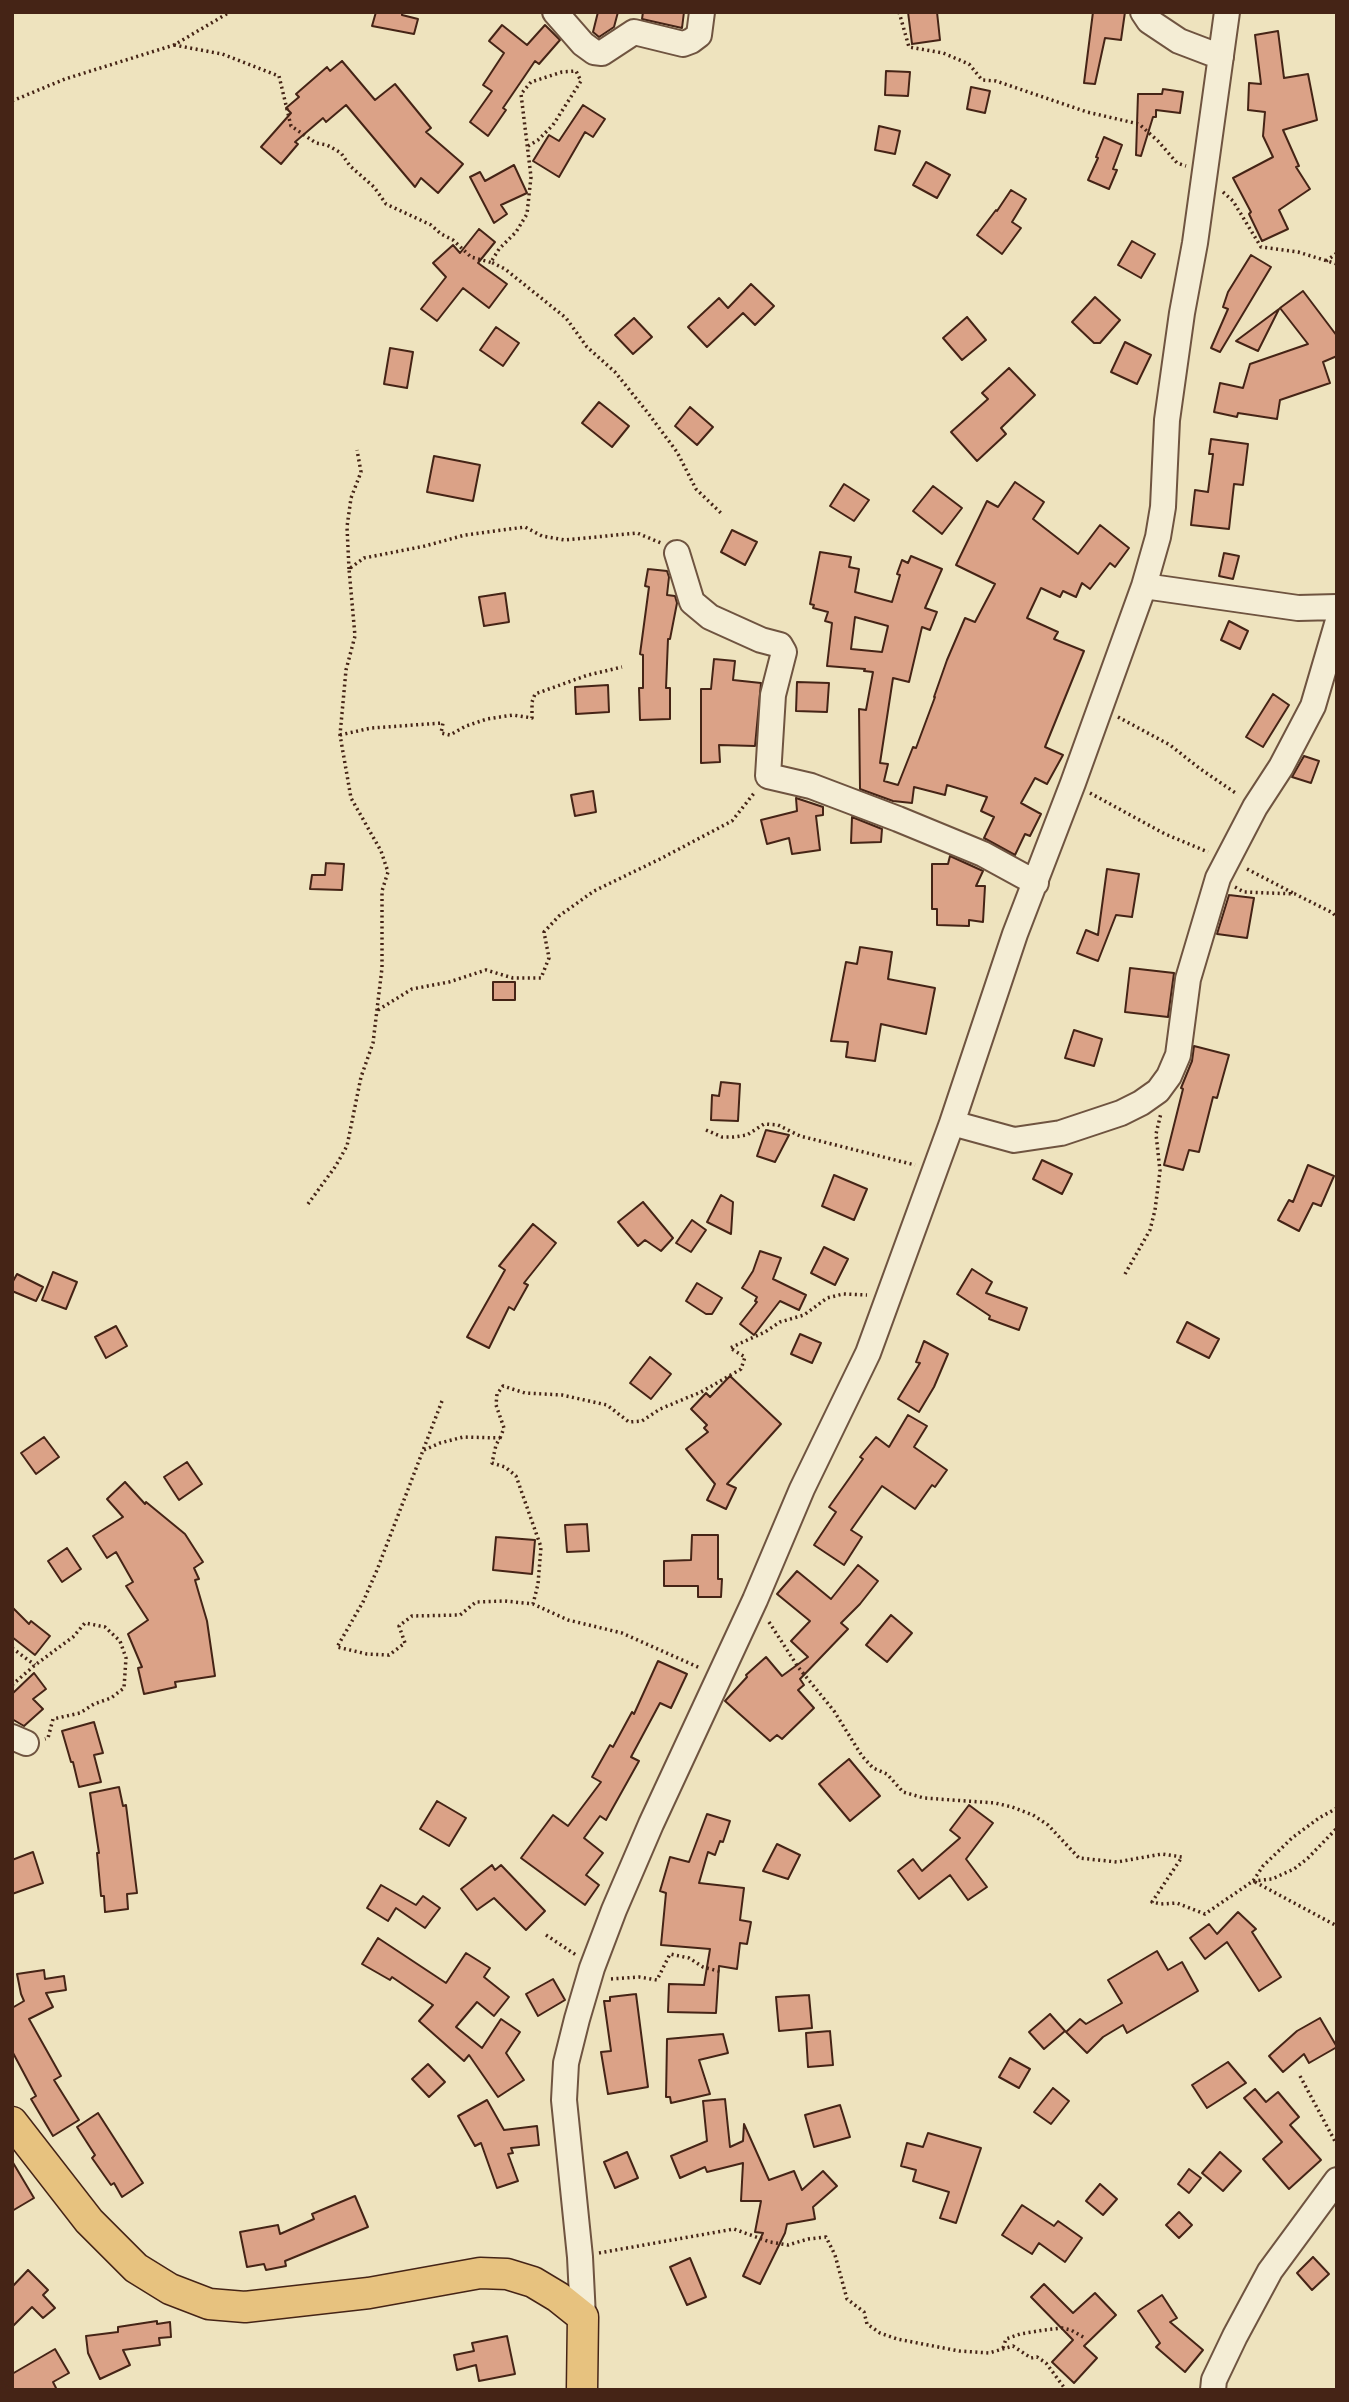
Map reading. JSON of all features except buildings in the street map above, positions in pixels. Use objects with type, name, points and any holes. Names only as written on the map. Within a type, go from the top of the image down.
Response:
[{"type":"main road","points":[[12,2122],[89,2221],[136,2268],[170,2289],[209,2304],[245,2307],[369,2293],[480,2273],[507,2274],[533,2282],[583,2317],[582,2390]]},
{"type":"street","points":[[555,12],[583,44],[594,52],[602,52],[634,32],[682,44],[691,41],[699,35],[702,12]]},
{"type":"street","points":[[1143,12],[1149,21],[1179,40],[1221,57]]},
{"type":"street","points":[[583,2317],[580,2257],[564,2100],[566,2063],[592,1968],[651,1824],[755,1600],[802,1489],[868,1353],[952,1123],[1015,934],[1144,586],[1161,517],[1167,420],[1227,12]]},
{"type":"street","points":[[677,553],[692,602],[710,617],[780,645],[784,652],[774,695],[768,776],[811,786],[898,819],[983,854],[1036,883]]},
{"type":"street","points":[[1144,586],[1298,608],[1337,607]]},
{"type":"street","points":[[952,1123],[1014,1140],[1029,1140],[1099,1121],[1141,1103],[1158,1091],[1169,1076],[1178,1055],[1188,979],[1222,869],[1313,706],[1337,624]]},
{"type":"street","points":[[1213,2390],[1214,2381],[1235,2336],[1270,2271],[1337,2180]]},
{"type":"path","points":[[12,102],[65,79],[174,45],[230,12]]},
{"type":"path","points":[[899,12],[909,47],[943,53],[969,64],[982,80],[996,81],[1087,112],[1139,124],[1177,163],[1205,174],[1233,201],[1261,247],[1298,252],[1337,264]]},
{"type":"path","points":[[174,45],[222,54],[279,76],[291,126],[316,143],[327,145],[341,153],[350,166],[374,187],[386,204],[430,225],[453,240],[471,257],[505,269],[566,318],[587,347],[615,372],[655,423],[677,452],[696,489],[723,515]]},
{"type":"path","points":[[494,263],[491,262],[499,249],[516,232],[527,214],[531,177],[521,94],[531,82],[562,72],[576,71],[581,81],[576,90],[553,125],[528,146]]},
{"type":"path","points":[[1325,261],[1337,253]]},
{"type":"path","points":[[308,1204],[347,1146],[361,1077],[373,1043],[382,968],[382,891],[388,872],[381,851],[351,798],[340,735],[346,670],[355,636],[347,527],[351,498],[361,472],[357,450]]},
{"type":"path","points":[[349,569],[364,558],[465,535],[525,527],[542,536],[565,540],[637,533],[659,541],[677,553]]},
{"type":"path","points":[[340,735],[371,728],[443,723],[441,733],[450,735],[487,719],[513,715],[531,718],[531,702],[535,694],[588,675],[622,667]]},
{"type":"path","points":[[1101,707],[1170,745],[1255,807]]},
{"type":"path","points":[[378,1010],[412,989],[449,982],[486,970],[513,978],[541,978],[549,958],[544,932],[559,916],[594,891],[732,821],[768,776]]},
{"type":"path","points":[[1073,783],[1222,869],[1295,894],[1333,913],[1337,918]]},
{"type":"path","points":[[1222,869],[1244,892],[1295,894]]},
{"type":"path","points":[[1125,1274],[1150,1230],[1156,1210],[1160,1171],[1156,1134],[1161,1115],[1158,1091]]},
{"type":"path","points":[[706,1130],[722,1137],[733,1137],[747,1135],[764,1124],[778,1125],[809,1139],[934,1169]]},
{"type":"path","points":[[533,1604],[538,1584],[541,1547],[516,1476],[505,1467],[492,1463],[504,1428],[496,1405],[497,1394],[503,1386],[525,1393],[562,1395],[607,1405],[629,1422],[642,1421],[660,1409],[701,1392],[741,1369],[745,1357],[730,1348],[780,1322],[804,1315],[827,1298],[843,1293],[864,1293],[886,1303]]},
{"type":"path","points":[[442,1401],[368,1592],[337,1647],[389,1655],[405,1643],[399,1626],[412,1616],[460,1615],[476,1602],[505,1601],[533,1604],[568,1620],[622,1633],[719,1677]]},
{"type":"path","points":[[424,1450],[463,1437],[500,1438]]},
{"type":"path","points":[[755,1600],[798,1667],[834,1711],[862,1756],[873,1768],[887,1774],[903,1792],[924,1798],[995,1803],[1012,1807],[1033,1815],[1048,1825],[1079,1858],[1117,1863],[1162,1854],[1182,1857],[1152,1902],[1177,1903],[1205,1914],[1253,1881],[1279,1849],[1319,1818],[1337,1808]]},
{"type":"path","points":[[12,1685],[34,1665],[73,1637],[85,1623],[105,1627],[120,1641],[126,1658],[124,1688],[111,1698],[80,1713],[52,1719],[48,1738],[19,1740]]},
{"type":"path","points":[[12,1648],[34,1665]]},
{"type":"path","points":[[1253,1881],[1272,1879],[1294,1868],[1308,1858],[1337,1828]]},
{"type":"path","points":[[1253,1881],[1337,1927]]},
{"type":"path","points":[[546,1935],[612,1980],[639,1977],[657,1980],[670,1954],[689,1958],[703,1967],[722,1972]]},
{"type":"path","points":[[1300,2076],[1337,2145]]},
{"type":"path","points":[[580,2257],[734,2229],[770,2242],[788,2245],[808,2239],[827,2238],[835,2255],[846,2300],[864,2312],[867,2323],[880,2333],[959,2351],[989,2353],[1013,2346],[1031,2358],[1037,2357],[1066,2390]]},
{"type":"path","points":[[1003,2348],[1006,2339],[1020,2333],[1044,2330],[1062,2328],[1085,2338]]}]
